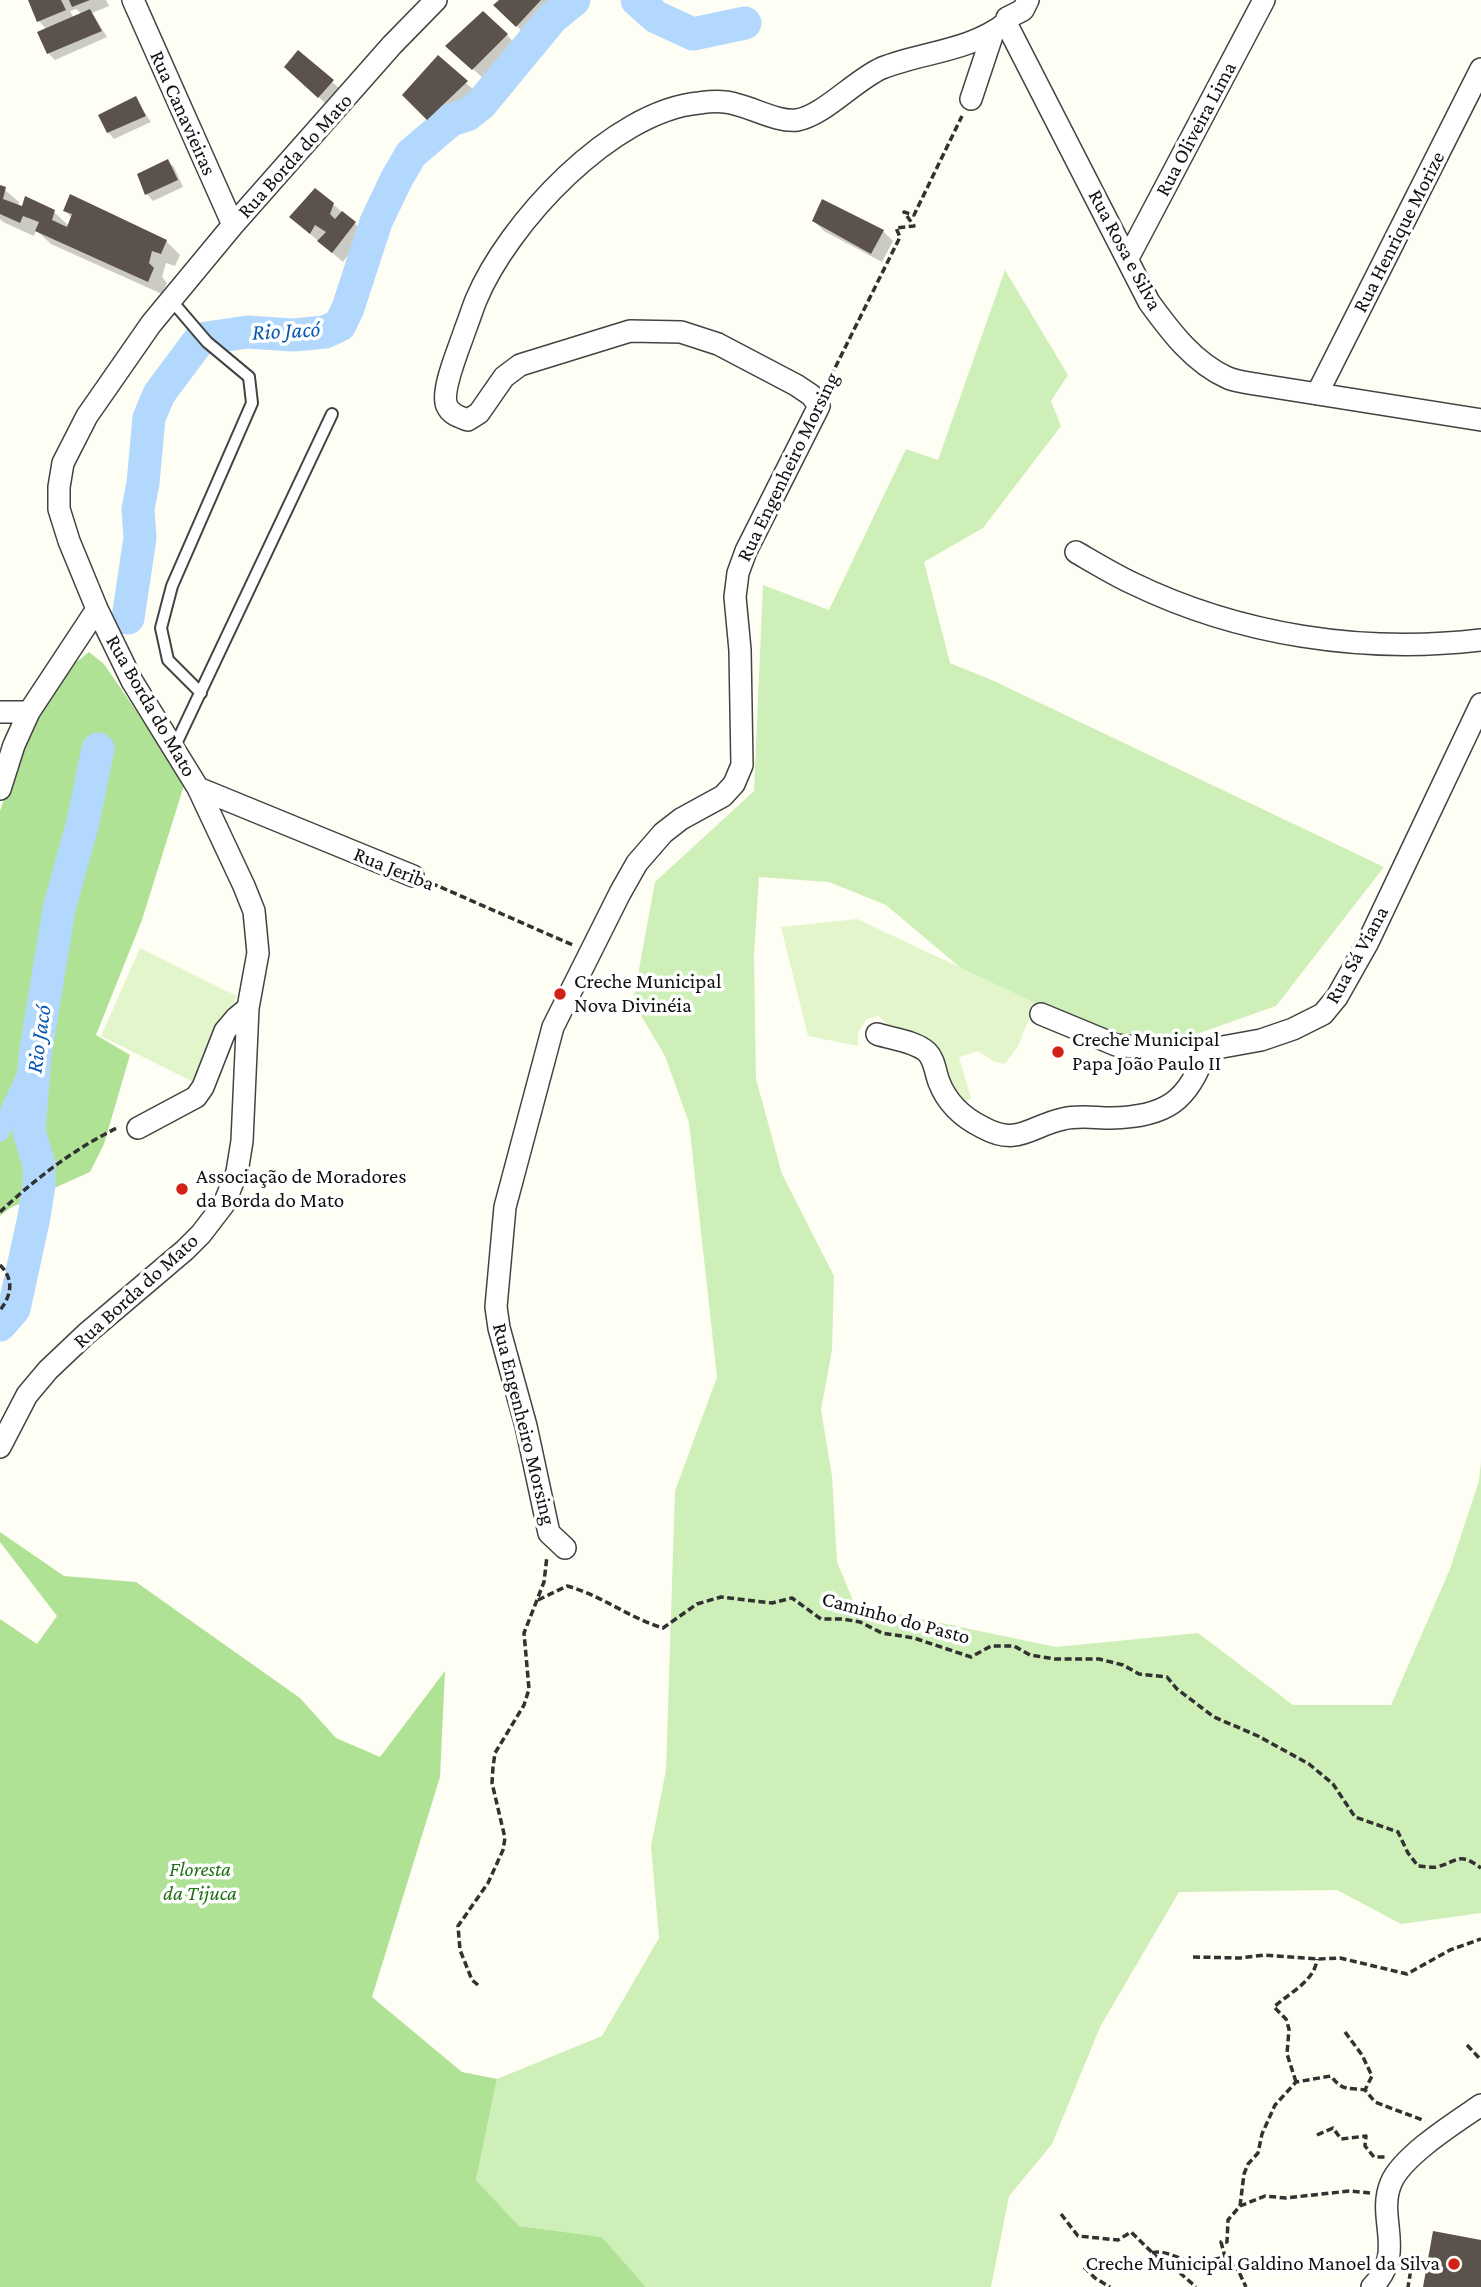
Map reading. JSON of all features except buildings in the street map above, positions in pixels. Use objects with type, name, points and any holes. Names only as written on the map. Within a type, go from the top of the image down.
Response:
[{"type":"street","name":"Rua Canavieiras","points":[[133,0],[233,225]]},
{"type":"street","name":"Rua Borda do Mato","points":[[0,1447],[27,1395],[48,1370],[185,1250],[224,1204],[237,1172],[244,1131],[248,1008],[258,953],[254,911],[244,886],[198,788],[132,681],[97,609],[69,541],[60,509],[59,487],[64,463],[71,444],[88,416],[151,324],[174,305],[233,225],[392,45],[436,0]]},
{"type":"street","points":[[819,406],[811,395],[796,385],[718,344],[681,332],[630,331],[520,365],[504,377],[479,413],[468,420],[455,416],[446,405],[446,388],[476,298],[522,225],[583,161],[616,135],[657,114],[704,103],[724,101],[779,118],[795,120],[811,115],[857,81],[883,68],[976,41],[1004,18],[1023,10],[1028,0]]},
{"type":"street","name":"Rua Oliveira Lima","points":[[1128,258],[1264,0]]},
{"type":"street","points":[[971,99],[1004,18]]},
{"type":"street","name":"Rua Rosa e Silva","points":[[1004,18],[1149,302],[1173,335],[1201,360],[1228,377],[1481,420]]},
{"type":"street","name":"Rua Henrique Morize","points":[[1317,394],[1481,69]]},
{"type":"street","name":"Rua Engenheiro Morsing","points":[[565,1548],[549,1533],[526,1426],[499,1328],[496,1307],[505,1207],[553,1027],[620,893],[648,849],[663,833],[681,819],[723,796],[734,784],[743,765],[740,650],[734,597],[738,573],[746,551],[819,406]]},
{"type":"street","points":[[1076,552],[1145,589],[1193,608],[1255,627],[1319,640],[1384,645],[1449,644],[1481,640]]},
{"type":"street","points":[[0,789],[14,745],[29,712],[97,609]]},
{"type":"street","name":"Rua Sá Viana","points":[[1041,1014],[1116,1045],[1189,1053],[1261,1040],[1293,1029],[1322,1014],[1336,997],[1368,942],[1481,704]]},
{"type":"street","points":[[0,712],[29,712]]},
{"type":"street","name":"Rua Jeriba","points":[[198,788],[413,876]]},
{"type":"street","points":[[138,1128],[196,1097],[203,1087],[225,1031],[248,1008]]},
{"type":"street","points":[[877,1034],[916,1045],[928,1053],[946,1099],[972,1122],[1001,1136],[1034,1131],[1063,1118],[1114,1118],[1143,1114],[1170,1105],[1188,1091],[1199,1072],[1206,1050]]},
{"type":"street","points":[[1372,2287],[1388,2263],[1390,2241],[1386,2204],[1391,2182],[1411,2157],[1481,2105]]},
{"type":"lane","points":[[174,305],[207,342],[248,377],[252,403],[172,586],[161,628],[168,660],[201,692]]},
{"type":"lane","points":[[173,751],[332,414]]},
{"type":"path","name":"Rua Engenheiro Morsing","points":[[819,406],[900,237],[896,228],[914,226],[904,212],[914,215],[971,99]]},
{"type":"path","name":"Rua Jeriba","points":[[413,876],[589,952]]},
{"type":"path","points":[[0,1212],[34,1181],[102,1135],[123,1125],[138,1128]]},
{"type":"path","points":[[0,1265],[9,1278],[10,1289],[0,1310]]},
{"type":"path","points":[[478,1985],[472,1980],[460,1950],[458,1926],[488,1884],[503,1850],[505,1839],[492,1783],[494,1760],[501,1740],[524,1705],[529,1689],[524,1633],[544,1582],[549,1533]]},
{"type":"path","name":"Caminho do Pasto","points":[[538,1600],[567,1586],[600,1597],[649,1624],[663,1628],[697,1604],[721,1597],[772,1603],[792,1598],[821,1619],[860,1622],[882,1633],[914,1638],[971,1657],[991,1646],[1014,1646],[1030,1655],[1055,1659],[1099,1659],[1123,1665],[1139,1674],[1167,1677],[1177,1689],[1214,1717],[1258,1736],[1309,1764],[1333,1784],[1355,1817],[1398,1832],[1418,1866],[1436,1867],[1454,1859],[1471,1861],[1481,1868]]},
{"type":"path","points":[[1193,1957],[1201,1959],[1264,1955],[1340,1958],[1407,1974],[1450,1950],[1481,1939]]},
{"type":"path","points":[[1296,2082],[1287,2054],[1289,2029],[1286,2019],[1274,2007],[1309,1979],[1317,1966],[1317,1959]]},
{"type":"path","points":[[1345,2032],[1362,2055],[1372,2077],[1365,2090]]},
{"type":"path","points":[[1466,2045],[1481,2060]]},
{"type":"path","points":[[1240,2206],[1244,2174],[1248,2164],[1258,2153],[1269,2116],[1275,2105],[1296,2082],[1331,2076],[1345,2089],[1365,2090],[1375,2102],[1396,2112],[1447,2128]]},
{"type":"path","points":[[1317,2135],[1333,2128],[1341,2139],[1366,2136],[1365,2146],[1374,2157],[1411,2157]]},
{"type":"path","points":[[1246,2287],[1239,2272],[1225,2257],[1221,2242],[1227,2242],[1228,2220],[1240,2206],[1265,2196],[1286,2197],[1349,2191],[1370,2193],[1386,2204]]},
{"type":"path","points":[[1061,2214],[1078,2236],[1118,2240],[1131,2232],[1152,2253],[1196,2287]]},
{"type":"path","points":[[1152,2253],[1161,2250],[1181,2259],[1203,2262],[1225,2257]]},
{"type":"path","points":[[1084,2267],[1110,2287]]},
{"type":"green space","points":[[1005,270],[1068,375],[1051,401],[1061,426],[983,528],[924,562],[950,663],[994,681],[1384,867],[1276,1006],[1166,1045],[1099,1031],[968,974],[886,905],[829,882],[759,877],[754,955],[756,1079],[782,1174],[834,1276],[832,1350],[821,1410],[832,1476],[837,1562],[855,1605],[1056,1647],[1198,1633],[1293,1705],[1391,1705],[1450,1569],[1479,1481],[1481,1462],[1481,1913],[1401,1924],[1337,1890],[1179,1892],[1100,2027],[1052,2144],[1009,2196],[991,2287],[646,2287],[602,2237],[519,2226],[476,2180],[497,2079],[602,2036],[659,1938],[651,1846],[666,1770],[675,1491],[717,1377],[689,1123],[665,1056],[633,1002],[655,882],[754,791],[763,585],[829,610],[906,449],[938,460]]},
{"type":"green space","points":[[89,652],[104,664],[185,782],[142,920],[96,1035],[130,1055],[104,1144],[90,1172],[10,1208],[0,1216],[0,811],[28,729],[74,664]]},
{"type":"green space","points":[[857,919],[1036,1003],[1018,1046],[1005,1064],[995,1062],[978,1051],[959,1057],[971,1098],[961,1106],[904,1038],[878,1016],[867,1019],[858,1032],[858,1046],[808,1036],[781,927]]},
{"type":"green space","points":[[140,948],[237,996],[197,1084],[101,1036]]},
{"type":"green space","name":"Floresta da Tijuca","points":[[0,1532],[64,1576],[136,1582],[300,1698],[336,1738],[380,1757],[445,1671],[440,1777],[372,1997],[462,2072],[497,2079],[476,2180],[519,2226],[602,2237],[646,2287],[0,2287],[0,1619],[37,1644],[57,1616],[0,1542]]},
{"type":"waterway","name":"Rio Jacó","points":[[128,618],[140,538],[138,509],[149,418],[159,394],[200,339],[247,332],[293,335],[325,332],[340,325],[376,222],[411,154],[451,120],[467,115],[481,104],[552,18],[574,0]]},
{"type":"waterway","name":"Rio Jacó","points":[[637,0],[656,17],[693,34],[745,23]]},
{"type":"waterway","name":"Rio Jacó","points":[[0,1325],[14,1309],[34,1217],[39,1164],[29,1132],[35,1056],[59,909],[83,822],[98,749]]},
{"type":"waterway","points":[[0,1132],[35,1056]]},
{"type":"place","name":"Creche Municipal Nova Divinéia","points":[[560,994]]},
{"type":"place","name":"Creche Municipal Papa João Paulo II","points":[[1058,1052]]},
{"type":"place","name":"Associação de Moradores da Borda do Mato","points":[[182,1189]]},
{"type":"place","name":"Creche Municipal Galdino Manoel da Silva","points":[[1454,2264]]}]
